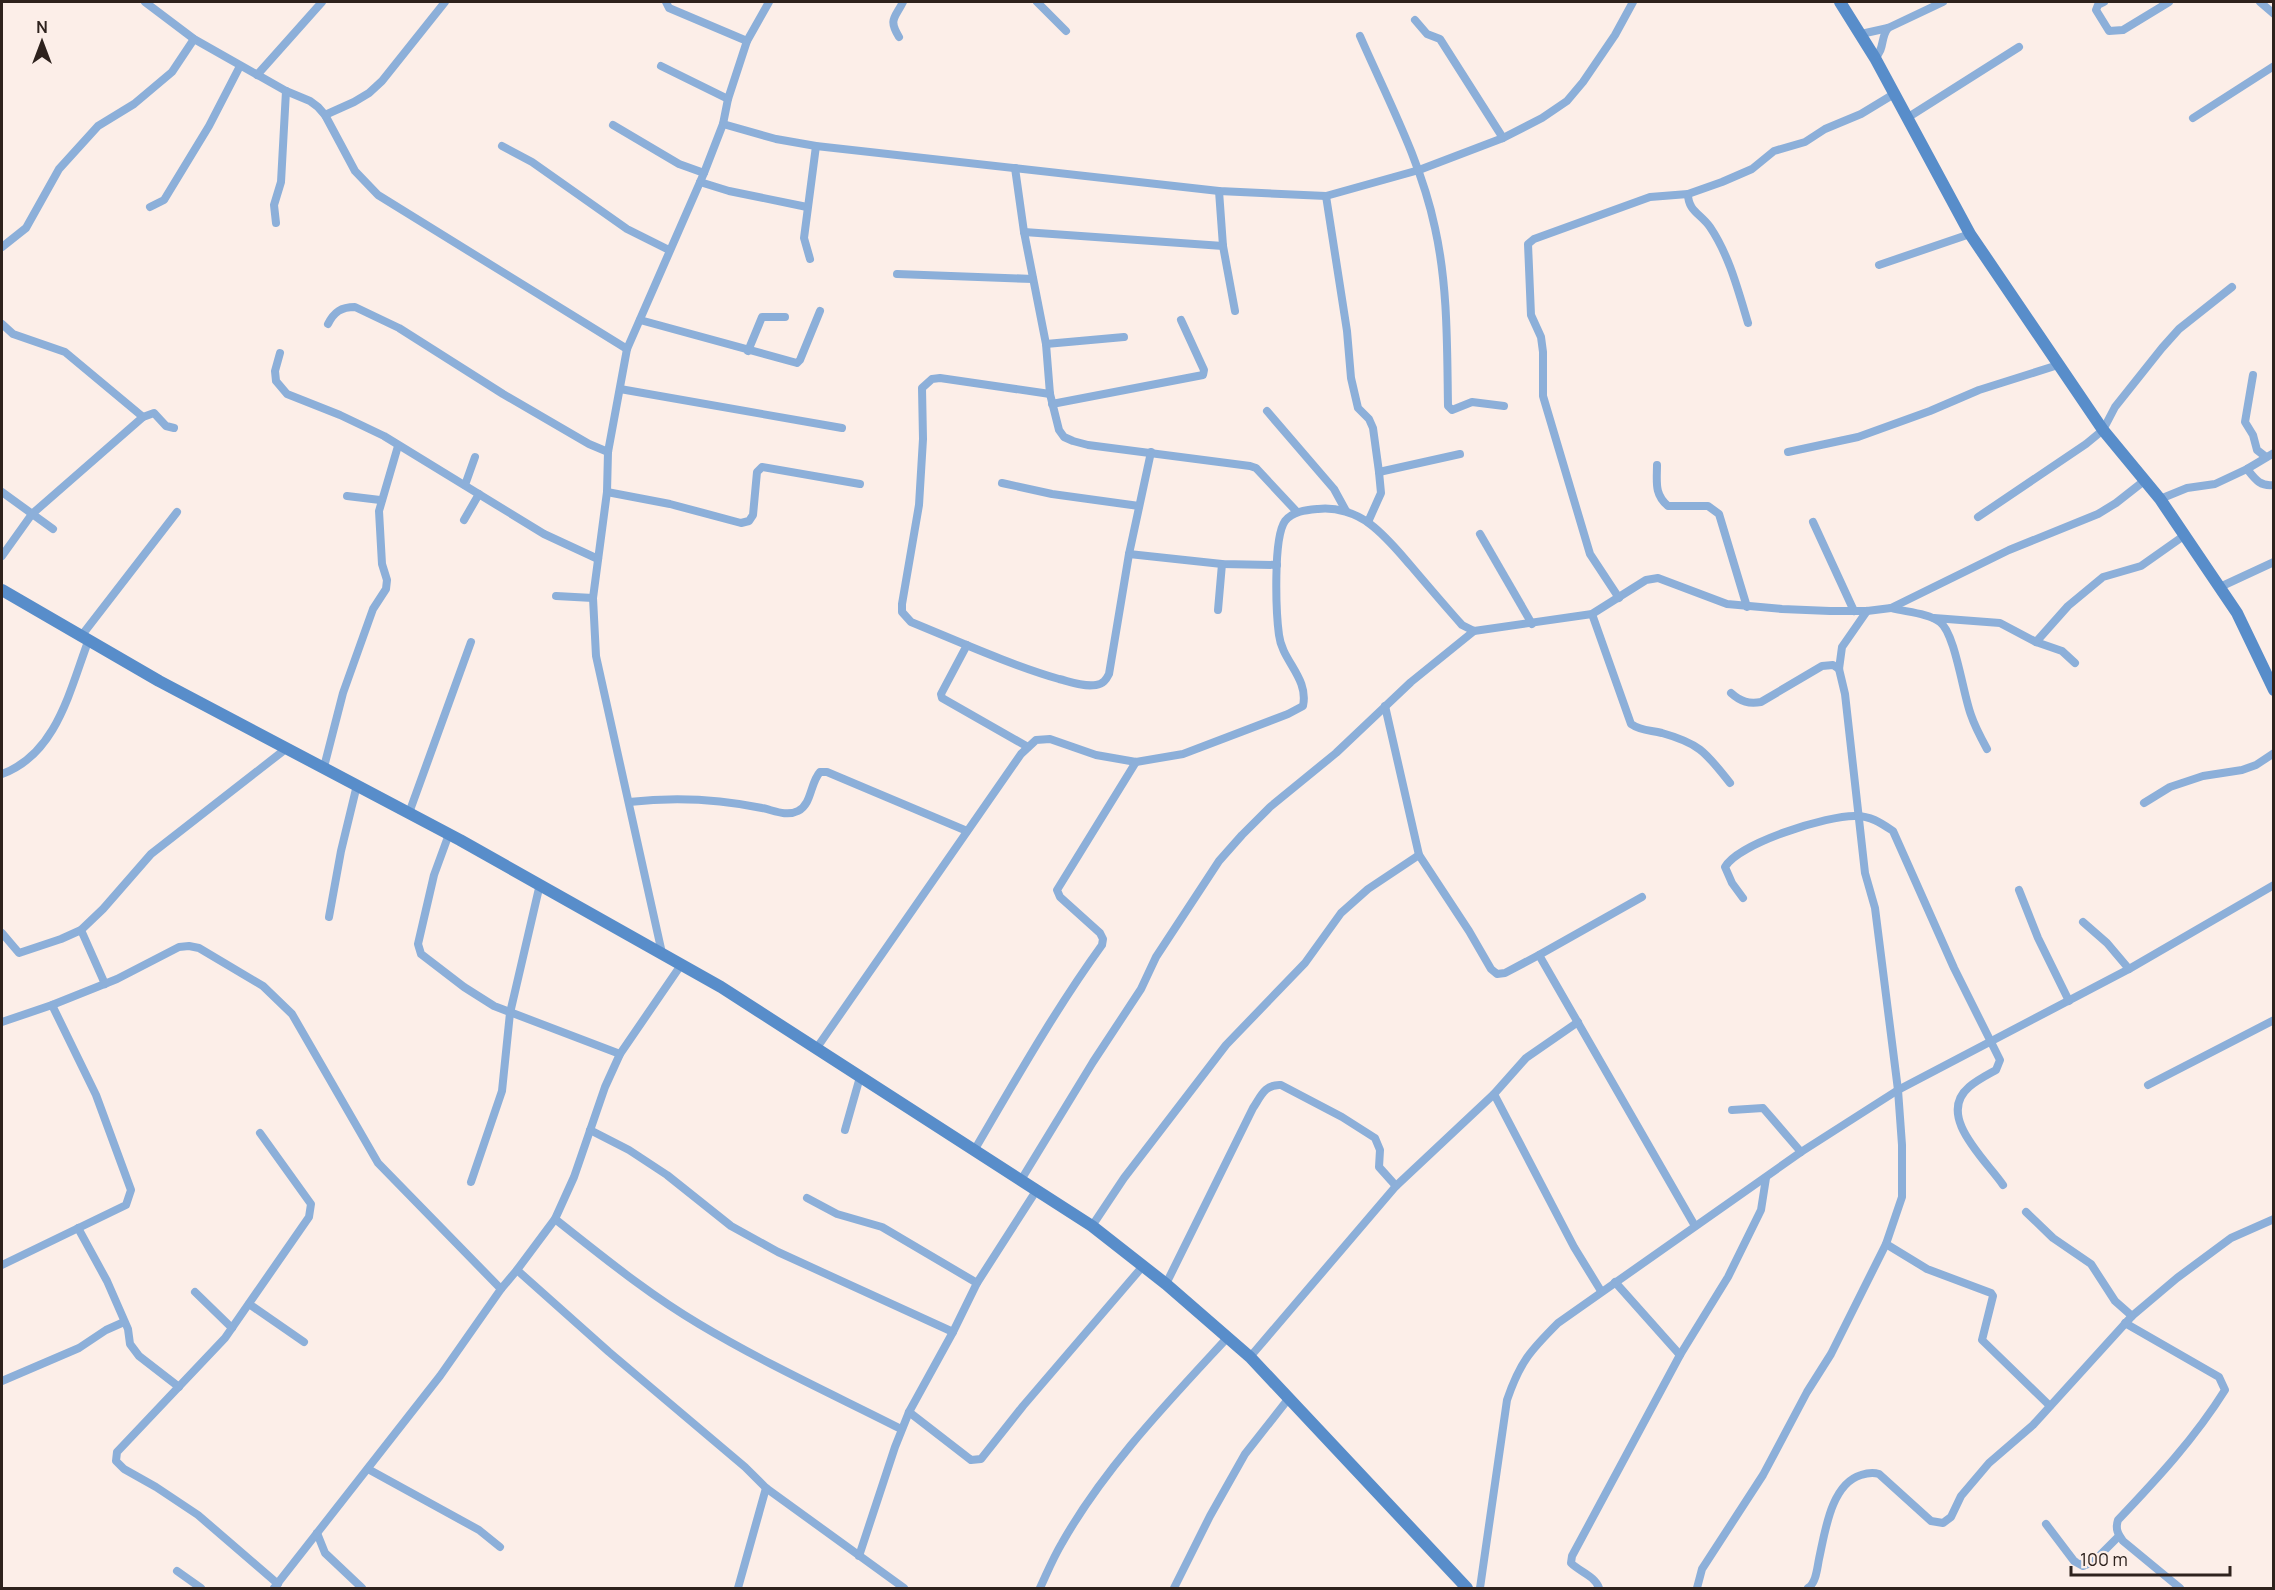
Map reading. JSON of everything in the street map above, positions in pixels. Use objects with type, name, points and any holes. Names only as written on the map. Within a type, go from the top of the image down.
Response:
[{"type":"street","points":[[145,2],[194,39],[286,91],[310,101],[325,115],[355,171],[378,195],[627,349]]},
{"type":"street","points":[[257,75],[322,2]]},
{"type":"street","points":[[325,115],[369,93],[382,81],[445,2]]},
{"type":"street","points":[[666,2],[669,8],[747,41]]},
{"type":"street","points":[[662,953],[596,656],[593,598],[607,492],[608,452],[627,349],[723,124],[728,99],[747,41],[769,2]]},
{"type":"street","points":[[899,37],[892,21],[903,2]]},
{"type":"street","points":[[1037,2],[1066,31]]},
{"type":"street","points":[[723,124],[776,139],[816,146],[1219,191],[1326,196],[1419,170],[1503,138],[1542,118],[1567,100],[1583,82],[1615,35],[1633,2]]},
{"type":"street","points":[[1840,2],[1875,58],[1970,234],[2103,430],[2160,499],[2220,587],[2237,613],[2274,690]]},
{"type":"street","points":[[1861,34],[1888,28],[1942,2]]},
{"type":"street","points":[[2104,2],[2098,5],[2096,10],[2109,31],[2115,32],[2123,30],[2169,2]]},
{"type":"street","points":[[2260,2],[2274,14]]},
{"type":"street","points":[[1415,20],[1427,34],[1440,39],[1503,138]]},
{"type":"street","points":[[1875,58],[1880,53],[1883,34],[1888,28]]},
{"type":"street","points":[[1360,36],[1419,170],[1435,227],[1441,268],[1448,406],[1452,410],[1473,402],[1504,406]]},
{"type":"street","points":[[2,247],[27,228],[59,169],[98,126],[134,104],[172,72],[194,39]]},
{"type":"street","points":[[1907,118],[2019,47]]},
{"type":"street","points":[[150,207],[164,200],[209,126],[240,66]]},
{"type":"street","points":[[661,66],[728,99]]},
{"type":"street","points":[[2193,118],[2274,66]]},
{"type":"street","points":[[276,223],[273,214],[281,182],[286,91]]},
{"type":"street","points":[[1619,598],[1590,554],[1543,396],[1543,352],[1531,315],[1527,247],[1534,239],[1643,199],[1688,194],[1752,169],[1774,151],[1805,142],[1826,129],[1861,114],[1894,94]]},
{"type":"street","points":[[613,124],[679,165],[704,172]]},
{"type":"street","points":[[502,146],[532,162],[627,229],[669,250]]},
{"type":"street","points":[[810,259],[804,238],[816,146]]},
{"type":"street","points":[[1014,168],[1046,344],[1050,394],[1059,430],[1064,437],[1073,441],[1256,468],[1297,512]]},
{"type":"street","points":[[700,182],[729,191],[807,207]]},
{"type":"street","points":[[1219,191],[1223,246],[1236,311]]},
{"type":"street","points":[[1688,194],[1692,209],[1709,225],[1720,245],[1748,323]]},
{"type":"street","points":[[1326,196],[1347,331],[1351,378],[1358,408],[1370,419],[1373,428],[1379,472],[1381,494],[1368,522]]},
{"type":"street","points":[[1024,232],[1223,246]]},
{"type":"street","points":[[1879,265],[1970,234]]},
{"type":"street","points":[[897,274],[1033,279]]},
{"type":"street","points":[[1978,517],[2103,430],[2115,407],[2179,329],[2232,287]]},
{"type":"street","points":[[328,324],[336,312],[355,307],[399,328],[503,394],[589,444],[608,452]]},
{"type":"street","points":[[640,320],[797,363],[820,311]]},
{"type":"street","points":[[748,351],[762,317],[785,317]]},
{"type":"street","points":[[1052,404],[1203,375],[1204,370],[1181,320]]},
{"type":"street","points":[[2,324],[13,334],[65,352],[143,417]]},
{"type":"street","points":[[1046,344],[1124,337]]},
{"type":"street","points":[[280,353],[274,371],[276,381],[287,394],[384,436],[543,534],[598,559]]},
{"type":"street","points":[[1788,452],[1858,438],[1979,390],[2058,365]]},
{"type":"street","points":[[2253,375],[2245,422],[2253,435],[2257,450],[2270,455]]},
{"type":"street","points":[[1050,394],[940,378],[932,379],[922,388],[919,505],[902,612],[911,622],[1007,662],[1081,685],[1096,685],[1104,682],[1111,665],[1139,506],[1151,452]]},
{"type":"street","points":[[620,389],[842,428]]},
{"type":"street","points":[[1268,411],[1334,489],[1346,511]]},
{"type":"street","points":[[2,556],[32,514],[143,417],[154,413],[166,426],[174,428]]},
{"type":"street","points":[[324,768],[343,693],[373,609],[386,589],[387,580],[382,564],[378,522],[380,500],[398,446]]},
{"type":"street","points":[[1379,472],[1460,454]]},
{"type":"street","points":[[2160,499],[2187,488],[2216,484],[2270,455]]},
{"type":"street","points":[[465,485],[475,457]]},
{"type":"street","points":[[1657,465],[1657,489],[1660,499],[1668,506],[1708,506],[1719,514],[1748,606]]},
{"type":"street","points":[[607,492],[670,504],[741,523],[748,522],[753,515],[757,472],[762,467],[860,484]]},
{"type":"street","points":[[2247,469],[2263,486],[2274,485]]},
{"type":"street","points":[[1021,1180],[1093,1062],[1135,999],[1156,957],[1220,861],[1270,807],[1336,753],[1411,682],[1474,631],[1592,614],[1646,580],[1658,578],[1727,604],[1854,611],[1891,608],[2009,550],[2098,514],[2144,481]]},
{"type":"street","points":[[1002,483],[1052,494],[1139,506]]},
{"type":"street","points":[[2,492],[53,529]]},
{"type":"street","points":[[464,520],[479,494]]},
{"type":"street","points":[[347,496],[380,500]]},
{"type":"street","points":[[816,1049],[967,831],[1028,747],[1036,740],[1050,739],[1096,755],[1136,762],[1183,754],[1288,714],[1303,706],[1305,695],[1301,681],[1282,650],[1279,635],[1277,565],[1279,536],[1285,521],[1297,512],[1322,508],[1346,511],[1368,522],[1383,534],[1462,625],[1474,631]]},
{"type":"street","points":[[2,774],[22,763],[44,745],[58,721],[85,637],[177,512]]},
{"type":"street","points":[[1813,522],[1854,611]]},
{"type":"street","points":[[1480,534],[1532,624]]},
{"type":"street","points":[[2036,642],[2068,606],[2103,577],[2141,566],[2185,535]]},
{"type":"street","points":[[1130,554],[1222,564],[1277,565]]},
{"type":"street","points":[[2220,587],[2274,562]]},
{"type":"street","points":[[1218,610],[1222,564]]},
{"type":"street","points":[[2,590],[159,681],[449,834],[721,987],[1092,1226],[1166,1284],[1250,1357],[1467,1588]]},
{"type":"street","points":[[556,596],[593,598]]},
{"type":"street","points":[[1891,608],[1932,618],[2000,623],[2036,642],[2062,651],[2075,663]]},
{"type":"street","points":[[1697,1588],[1702,1569],[1763,1475],[1802,1401],[1831,1354],[1886,1244],[1902,1197],[1902,1145],[1898,1090],[1875,908],[1865,873],[1857,816],[1849,727],[1839,669],[1842,647],[1856,630],[1867,611]]},
{"type":"street","points":[[1592,614],[1631,724],[1639,730],[1656,731],[1693,743],[1709,756],[1730,783]]},
{"type":"street","points":[[1932,618],[1940,622],[1951,634],[1971,715],[1987,749]]},
{"type":"street","points":[[409,813],[471,642]]},
{"type":"street","points":[[967,645],[941,694],[942,698],[1028,747]]},
{"type":"street","points":[[1731,693],[1739,700],[1752,704],[1761,702],[1818,668],[1830,665],[1839,669]]},
{"type":"street","points":[[1385,706],[1419,855],[1491,969],[1497,974],[1505,973],[1539,955],[1642,897]]},
{"type":"street","points":[[2,933],[19,953],[81,930],[103,909],[151,854],[287,748]]},
{"type":"street","points":[[2144,803],[2170,787],[2204,776],[2242,770],[2256,765],[2274,753]]},
{"type":"street","points":[[975,1149],[1047,1026],[1102,945],[1103,939],[1100,933],[1059,897],[1057,890],[1061,880],[1136,762]]},
{"type":"street","points":[[629,802],[693,800],[752,806],[785,814],[798,811],[808,801],[817,776],[820,772],[827,772],[967,831]]},
{"type":"street","points":[[329,917],[341,851],[357,785]]},
{"type":"street","points":[[1743,898],[1732,883],[1725,867],[1735,855],[1747,848],[1798,828],[1842,816],[1877,820],[1893,831],[1954,968],[2000,1060],[1999,1067],[1966,1088],[1957,1113],[1959,1124],[1971,1145],[2003,1185]]},
{"type":"street","points":[[449,834],[434,875],[419,948],[421,954],[464,987],[494,1006],[620,1054]]},
{"type":"street","points":[[1092,1226],[1124,1178],[1226,1045],[1305,963],[1341,913],[1368,889],[1419,855]]},
{"type":"street","points":[[471,1182],[502,1091],[510,1013],[540,884]]},
{"type":"street","points":[[1480,1588],[1507,1400],[1516,1374],[1530,1350],[1558,1323],[1801,1152],[1898,1090],[2129,969],[2274,885]]},
{"type":"street","points":[[2019,890],[2038,938],[2069,1001]]},
{"type":"street","points":[[2083,922],[2108,943],[2129,969]]},
{"type":"street","points":[[81,930],[105,984]]},
{"type":"street","points":[[2,1022],[105,984],[153,962],[169,951],[189,946],[208,953],[263,986],[292,1014],[378,1163],[501,1288]]},
{"type":"street","points":[[1539,955],[1695,1226]]},
{"type":"street","points":[[261,1133],[311,1204],[312,1210],[225,1338],[117,1452],[116,1461],[124,1469],[156,1486],[198,1515],[276,1586],[440,1376],[501,1288],[555,1220],[574,1177],[620,1054],[681,964]]},
{"type":"street","points":[[2,1265],[126,1205],[131,1190],[96,1095],[52,1005]]},
{"type":"street","points":[[2148,1085],[2274,1020]]},
{"type":"street","points":[[1250,1357],[1396,1186],[1494,1094],[1526,1058],[1578,1022]]},
{"type":"street","points":[[845,1130],[860,1077]]},
{"type":"street","points":[[1166,1284],[1253,1108],[1265,1089],[1274,1085],[1281,1085],[1342,1117],[1375,1138],[1380,1150],[1380,1167],[1396,1186]]},
{"type":"street","points":[[1494,1094],[1574,1247],[1601,1291]]},
{"type":"street","points":[[1732,1110],[1763,1108],[1801,1152]]},
{"type":"street","points":[[590,1130],[629,1150],[667,1176],[731,1226],[778,1252],[953,1332]]},
{"type":"street","points":[[1599,1588],[1594,1579],[1579,1571],[1571,1563],[1572,1556],[1680,1355],[1728,1277],[1765,1198],[1766,1178]]},
{"type":"street","points":[[859,1556],[901,1429],[909,1412],[977,1283],[1036,1191]]},
{"type":"street","points":[[807,1198],[837,1214],[882,1227],[977,1283]]},
{"type":"street","points":[[2026,1212],[2053,1238],[2091,1264],[2129,1320],[2219,1377],[2225,1390],[2209,1416],[2176,1457],[2149,1489],[2118,1520],[2116,1525],[2119,1536],[2180,1588]]},
{"type":"street","points":[[1808,1588],[1813,1585],[1829,1516],[1847,1481],[1864,1474],[1879,1474],[1931,1521],[1943,1523],[1951,1517],[1960,1496],[1989,1463],[2033,1425],[2129,1320],[2177,1278],[2231,1238],[2274,1219]]},
{"type":"street","points":[[555,1220],[626,1275],[698,1323],[784,1370],[901,1429]]},
{"type":"street","points":[[78,1228],[107,1281],[128,1329],[130,1344],[139,1356],[179,1387]]},
{"type":"street","points":[[1886,1244],[1927,1269],[1991,1293],[1992,1308],[1983,1340],[2050,1406]]},
{"type":"street","points":[[909,1412],[971,1460],[981,1459],[1143,1266]]},
{"type":"street","points":[[517,1270],[609,1352],[745,1467],[766,1488],[904,1588]]},
{"type":"street","points":[[1615,1282],[1680,1355]]},
{"type":"street","points":[[195,1292],[232,1328]]},
{"type":"street","points":[[249,1304],[304,1342]]},
{"type":"street","points":[[2,1381],[79,1348],[106,1330],[124,1322]]},
{"type":"street","points":[[1040,1588],[1061,1544],[1107,1477],[1179,1390],[1228,1337]]},
{"type":"street","points":[[1174,1588],[1210,1516],[1245,1454],[1289,1398]]},
{"type":"street","points":[[368,1469],[479,1530],[500,1547]]},
{"type":"street","points":[[738,1588],[766,1488]]},
{"type":"street","points":[[2046,1524],[2074,1561],[2083,1566],[2093,1562],[2119,1536]]},
{"type":"street","points":[[317,1533],[325,1553],[362,1588]]},
{"type":"street","points":[[305,1550],[325,1553]]},
{"type":"street","points":[[177,1571],[201,1588]]}]
